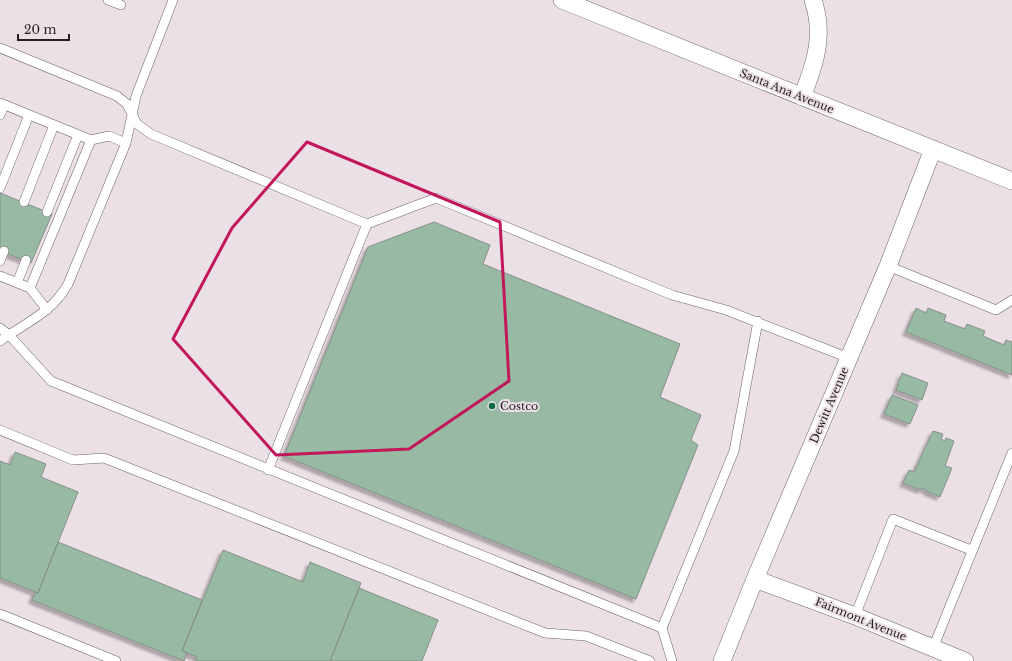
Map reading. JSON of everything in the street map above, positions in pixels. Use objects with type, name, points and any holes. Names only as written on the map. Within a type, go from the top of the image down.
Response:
[{"type":"street","name":"Santa Ana Avenue","points":[[562,0],[1012,181]]},
{"type":"street","points":[[802,97],[818,49],[819,27],[813,0]]},
{"type":"street","name":"Dewitt Avenue","points":[[722,661],[755,579],[888,266],[933,149]]},
{"type":"street","name":"Fairmont Avenue","points":[[755,579],[855,616],[966,661]]},
{"type":"lane","points":[[108,0],[120,5]]},
{"type":"lane","points":[[0,341],[47,310],[62,295],[68,284],[126,143],[136,96],[173,0]]},
{"type":"lane","points":[[0,48],[117,96],[127,104],[137,124],[151,134],[367,224],[436,198],[672,295],[726,310],[758,321],[849,358]]},
{"type":"lane","points":[[0,115],[2,104],[91,140],[109,136],[126,143]]},
{"type":"lane","points":[[0,188],[29,115]]},
{"type":"lane","points":[[24,202],[54,125]]},
{"type":"lane","points":[[47,212],[78,135]]},
{"type":"lane","points":[[30,288],[91,140]]},
{"type":"lane","points":[[268,470],[367,224]]},
{"type":"lane","points":[[0,261],[4,251]]},
{"type":"lane","points":[[17,283],[26,260]]},
{"type":"lane","points":[[888,266],[996,310],[1012,300]]},
{"type":"lane","points":[[0,276],[30,288],[47,310]]},
{"type":"lane","points":[[672,661],[662,628],[734,451],[758,321]]},
{"type":"lane","points":[[0,328],[9,335],[51,381],[662,628]]},
{"type":"lane","points":[[0,430],[73,460],[104,458],[545,633],[586,636],[650,661]]},
{"type":"lane","points":[[933,648],[1012,452]]},
{"type":"lane","points":[[855,616],[894,519],[972,550]]},
{"type":"lane","points":[[0,614],[110,660]]},
{"type":"highlighted area","points":[[307,142],[500,222],[509,381],[409,449],[276,455],[173,339],[232,228]]},
{"type":"building","points":[[0,193],[52,214],[31,263],[0,251]]},
{"type":"building","name":"Costco","points":[[434,222],[490,245],[483,264],[680,344],[660,397],[701,415],[691,440],[698,445],[636,599],[284,456],[368,247]]},
{"type":"building","points":[[916,308],[926,313],[928,308],[946,315],[944,321],[965,329],[967,324],[985,331],[983,336],[1004,345],[1006,340],[1012,342],[1012,375],[906,332]]},
{"type":"building","points":[[902,373],[928,383],[922,400],[896,390]]},
{"type":"building","points":[[892,395],[918,405],[910,424],[884,414]]},
{"type":"building","points":[[933,431],[943,434],[941,439],[945,441],[946,438],[954,441],[945,466],[952,468],[940,497],[922,488],[921,490],[903,483],[909,470],[914,472]]},
{"type":"building","points":[[15,452],[46,464],[41,477],[78,492],[38,593],[0,578],[0,461],[10,465]]},
{"type":"building","points":[[58,542],[202,600],[182,651],[187,653],[184,661],[32,600],[35,592],[38,593]]},
{"type":"building","points":[[223,550],[303,582],[310,562],[361,583],[330,661],[196,661],[197,657],[182,651]]},
{"type":"building","points":[[359,588],[438,620],[422,661],[330,661]]},
{"type":"place","name":"Costco","points":[[492,406]]}]
